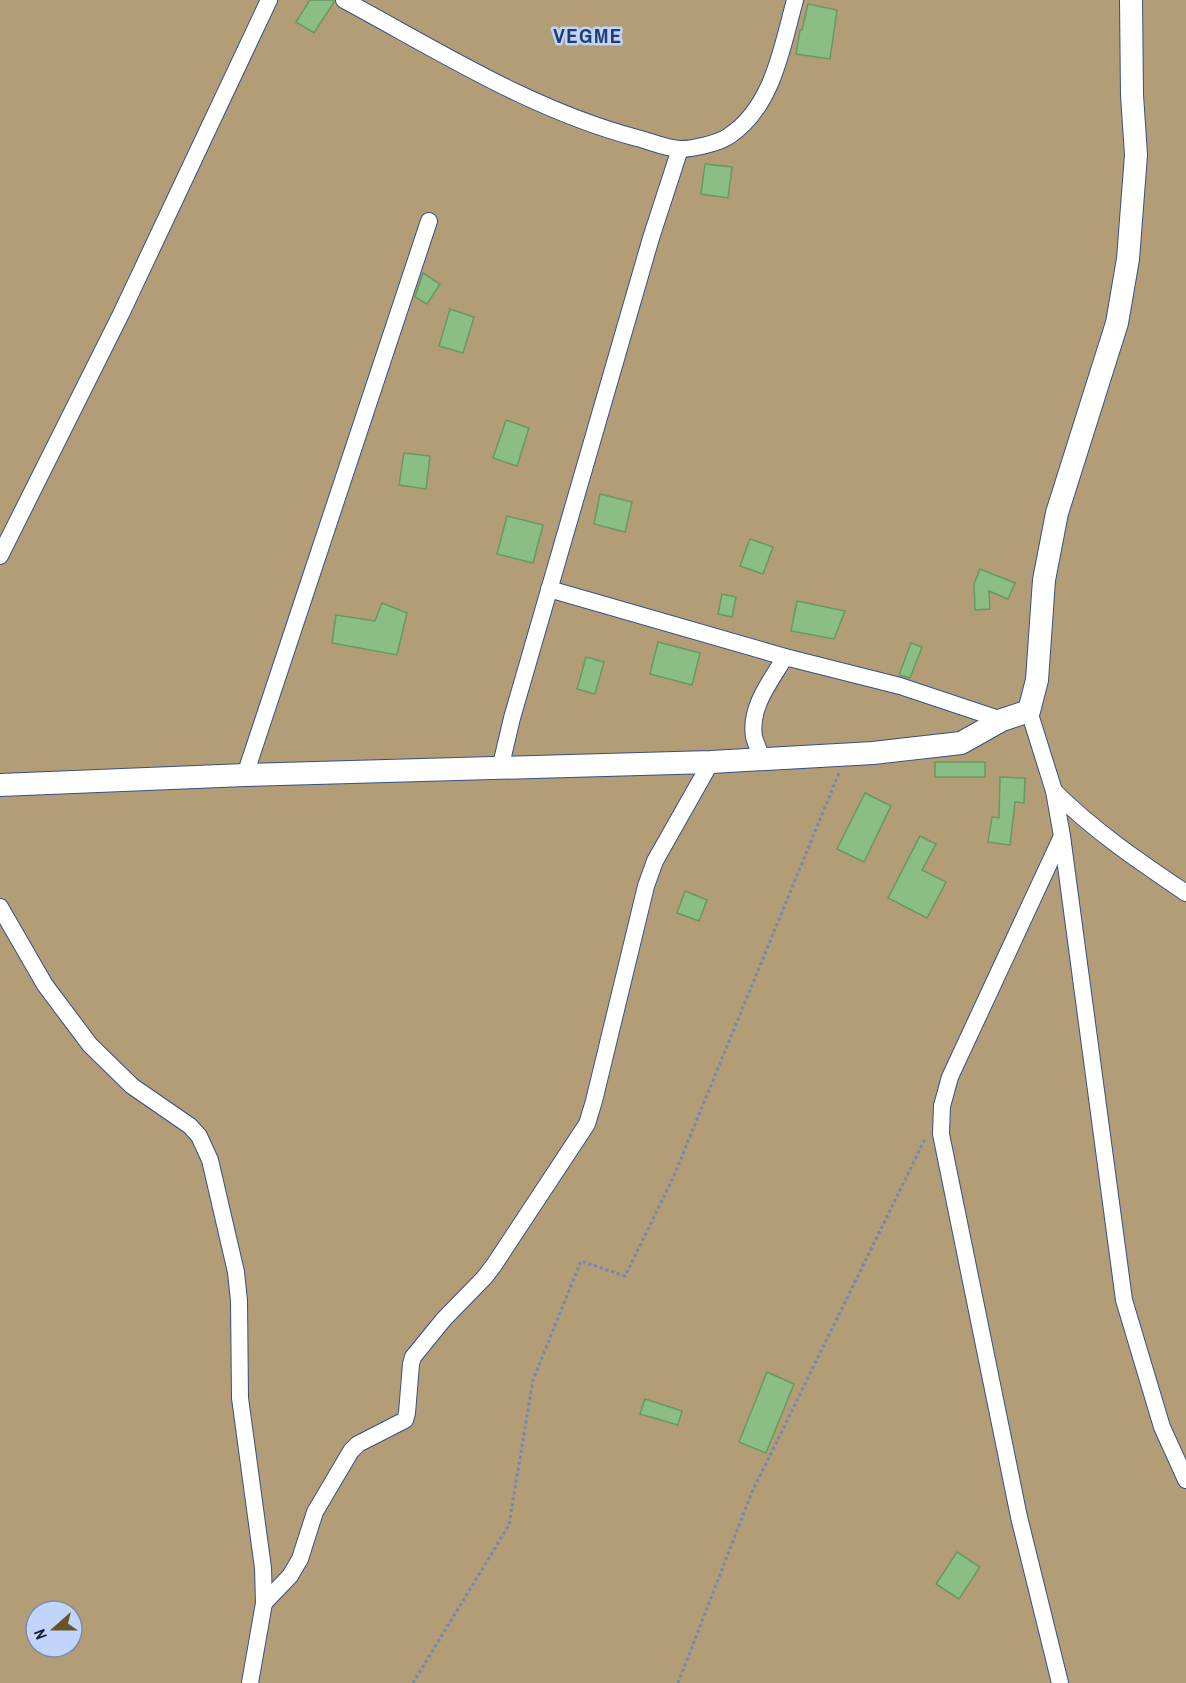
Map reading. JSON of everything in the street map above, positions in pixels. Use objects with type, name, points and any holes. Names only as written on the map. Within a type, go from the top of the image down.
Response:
[{"type":"street","points":[[0,556],[4,539],[121,314],[269,0]]},
{"type":"street","points":[[344,0],[493,82],[611,131],[680,149],[714,143],[728,137],[761,103],[775,72],[795,0]]},
{"type":"street","points":[[1131,0],[1132,95],[1136,155],[1128,259],[1117,323],[1058,513],[1044,580],[1037,680],[1029,711],[1054,791],[1062,836],[1125,1300],[1162,1427],[1186,1480]]},
{"type":"street","points":[[500,769],[512,718],[549,589],[651,238],[680,149]]},
{"type":"street","points":[[245,775],[429,221]]},
{"type":"street","points":[[549,589],[785,657],[900,686],[1002,720]]},
{"type":"street","points":[[762,759],[754,737],[753,721],[757,706],[785,657]]},
{"type":"street","points":[[0,785],[245,775],[711,762],[846,755],[961,743],[1002,720],[1029,711]]},
{"type":"street","points":[[264,1603],[290,1576],[300,1559],[315,1512],[351,1451],[358,1444],[405,1420],[413,1357],[444,1319],[494,1265],[587,1124],[646,886],[655,861],[711,762]]},
{"type":"street","points":[[1054,791],[1074,811],[1128,854],[1186,893]]},
{"type":"street","points":[[1060,1683],[1014,1494],[941,1134],[942,1106],[951,1077],[1062,836]]},
{"type":"street","points":[[0,907],[45,985],[90,1045],[132,1086],[190,1126],[205,1147],[236,1272],[239,1301],[240,1398],[260,1538],[264,1603],[250,1683]]},
{"type":"path","points":[[412,1683],[509,1526],[532,1380],[581,1261],[625,1276],[673,1178],[846,755]]},
{"type":"path","points":[[678,1683],[752,1491],[942,1106]]},
{"type":"shaded area","points":[[0,0],[1186,0],[1186,1683],[0,1683]]},
{"type":"building","points":[[310,0],[334,0],[314,33],[296,22]]},
{"type":"building","points":[[808,4],[837,10],[830,59],[796,54]]},
{"type":"building","points":[[705,164],[732,167],[728,198],[701,194]]},
{"type":"building","points":[[423,273],[440,284],[427,304],[415,297]]},
{"type":"building","points":[[450,309],[474,317],[463,353],[439,346]]},
{"type":"building","points":[[506,420],[529,428],[517,466],[493,458]]},
{"type":"building","points":[[404,453],[430,456],[426,489],[399,485]]},
{"type":"building","points":[[600,494],[632,502],[625,532],[594,524]]},
{"type":"building","points":[[507,516],[543,525],[533,563],[497,554]]},
{"type":"building","points":[[750,539],[773,547],[763,574],[740,566]]},
{"type":"building","points":[[980,569],[1015,583],[1008,599],[989,591],[990,609],[975,610],[974,584]]},
{"type":"building","points":[[722,594],[736,597],[732,617],[718,614]]},
{"type":"building","points":[[797,601],[845,611],[834,639],[791,631]]},
{"type":"building","points":[[382,603],[407,613],[397,655],[332,643],[336,615],[375,621]]},
{"type":"building","points":[[658,642],[700,653],[692,685],[650,674]]},
{"type":"building","points":[[911,643],[922,647],[910,678],[899,675]]},
{"type":"building","points":[[586,657],[604,662],[595,694],[577,689]]},
{"type":"building","points":[[935,762],[985,762],[985,777],[935,777]]},
{"type":"building","points":[[1000,777],[1025,778],[1024,803],[1015,802],[1010,845],[988,842],[992,817],[999,818]]},
{"type":"building","points":[[865,793],[891,806],[864,862],[837,849]]},
{"type":"building","points":[[920,836],[936,844],[922,870],[946,882],[927,918],[888,898]]},
{"type":"building","points":[[685,891],[707,900],[699,921],[677,913]]},
{"type":"building","points":[[767,1372],[794,1384],[766,1453],[739,1442]]},
{"type":"building","points":[[645,1399],[682,1411],[678,1425],[640,1414]]},
{"type":"building","points":[[957,1552],[980,1567],[959,1599],[936,1584]]},
{"type":"district","name":"VEGME","points":[[588,35]]}]
